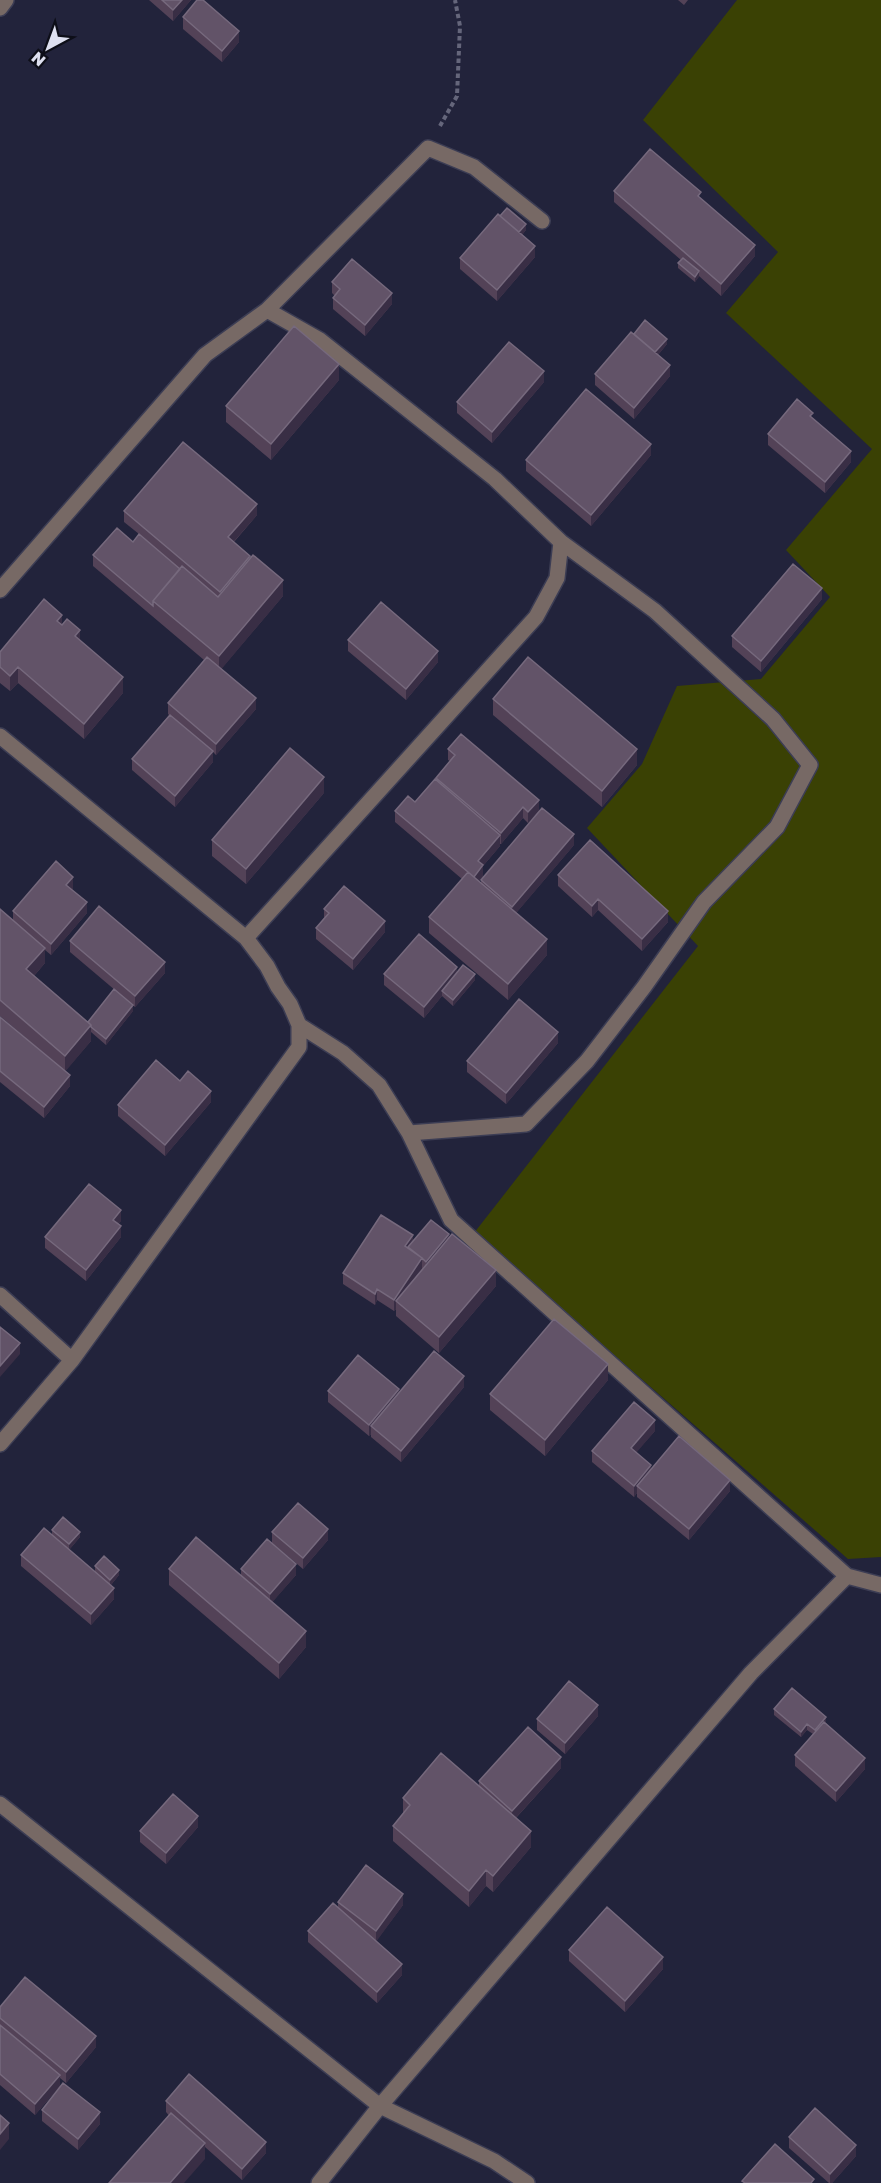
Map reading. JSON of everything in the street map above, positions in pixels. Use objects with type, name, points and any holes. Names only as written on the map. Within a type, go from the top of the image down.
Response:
[{"type":"street","points":[[0,8],[6,0]]},
{"type":"street","points":[[0,590],[205,355],[267,310],[428,148],[474,167],[542,220]]},
{"type":"street","points":[[267,310],[330,347],[495,479],[561,542],[655,611],[773,719],[810,765],[777,827],[704,902],[644,987],[587,1061],[526,1124],[409,1133]]},
{"type":"street","points":[[246,938],[536,617],[557,578],[561,542]]},
{"type":"street","points":[[0,735],[246,938],[267,966],[290,1004],[299,1025],[299,1047],[72,1360],[0,1444]]},
{"type":"street","points":[[299,1025],[343,1053],[379,1085],[409,1133],[452,1220],[847,1576],[881,1584]]},
{"type":"street","points":[[0,1295],[72,1360]]},
{"type":"street","points":[[319,2183],[380,2106],[751,1673],[847,1576]]},
{"type":"street","points":[[0,1804],[380,2106],[494,2161],[527,2183]]},
{"type":"path","points":[[428,148],[457,96],[460,26],[455,0]]},
{"type":"green space","points":[[737,0],[881,0],[881,1557],[848,1559],[474,1233],[698,946],[587,828],[642,764],[677,686],[761,679],[830,597],[786,550],[872,449],[726,313],[778,252],[643,120]]},
{"type":"building","points":[[162,0],[182,0],[173,10]]},
{"type":"building","points":[[197,0],[203,0],[239,31],[222,51],[183,17]]},
{"type":"building","points":[[650,149],[701,192],[698,196],[755,245],[721,284],[614,191]]},
{"type":"building","points":[[507,208],[526,224],[519,232],[500,216]]},
{"type":"building","points":[[498,214],[535,246],[497,290],[460,258]]},
{"type":"building","points":[[683,258],[699,271],[695,277],[678,263]]},
{"type":"building","points":[[352,259],[392,293],[365,325],[333,298],[340,289],[332,282]]},
{"type":"building","points":[[645,320],[667,339],[655,352],[634,334]]},
{"type":"building","points":[[294,326],[339,364],[271,444],[226,406]]},
{"type":"building","points":[[631,332],[670,365],[634,408],[595,374]]},
{"type":"building","points":[[509,342],[544,371],[492,432],[457,402]]},
{"type":"building","points":[[586,389],[651,444],[591,515],[526,460]]},
{"type":"building","points":[[797,399],[813,413],[810,416],[851,451],[825,482],[768,434]]},
{"type":"building","points":[[183,442],[257,504],[228,537],[250,556],[220,592],[124,511]]},
{"type":"building","points":[[117,528],[133,542],[139,534],[180,569],[153,601],[153,606],[93,555]]},
{"type":"building","points":[[253,555],[283,580],[219,656],[153,601],[182,566],[218,597]]},
{"type":"building","points":[[793,564],[822,588],[761,661],[732,636]]},
{"type":"building","points":[[44,599],[62,615],[57,621],[62,625],[67,619],[80,630],[75,636],[123,677],[84,724],[18,667],[10,676],[0,667],[0,652]]},
{"type":"building","points":[[381,602],[438,651],[406,689],[348,640]]},
{"type":"building","points":[[207,657],[256,698],[216,744],[168,703]]},
{"type":"building","points":[[528,657],[637,749],[602,791],[493,699]]},
{"type":"building","points":[[170,715],[213,751],[175,796],[132,759]]},
{"type":"building","points":[[461,734],[539,800],[528,812],[523,807],[501,833],[436,778],[455,755],[448,749]]},
{"type":"building","points":[[290,748],[324,777],[246,869],[212,840]]},
{"type":"building","points":[[435,779],[500,835],[478,861],[483,865],[474,877],[395,811],[408,796],[415,802]]},
{"type":"building","points":[[542,808],[574,834],[512,907],[481,880]]},
{"type":"building","points":[[590,840],[668,911],[642,939],[598,899],[592,906],[558,875]]},
{"type":"building","points":[[56,861],[73,877],[66,885],[87,902],[51,944],[13,911]]},
{"type":"building","points":[[468,872],[547,939],[508,984],[429,917]]},
{"type":"building","points":[[344,886],[385,921],[353,959],[316,928],[329,913],[324,909]]},
{"type":"building","points":[[99,906],[165,962],[135,996],[70,941]]},
{"type":"building","points":[[0,909],[45,948],[26,969],[91,1025],[65,1056],[0,1000]]},
{"type":"building","points":[[419,934],[457,967],[424,1007],[384,974]]},
{"type":"building","points":[[463,965],[475,974],[453,1000],[442,991]]},
{"type":"building","points":[[114,989],[133,1005],[106,1039],[88,1022]]},
{"type":"building","points":[[519,999],[558,1032],[506,1093],[467,1061]]},
{"type":"building","points":[[0,1017],[70,1075],[44,1107],[0,1071]]},
{"type":"building","points":[[156,1060],[180,1081],[188,1071],[211,1091],[165,1145],[118,1105]]},
{"type":"building","points":[[89,1184],[121,1210],[113,1220],[121,1226],[86,1270],[45,1237]]},
{"type":"building","points":[[381,1215],[413,1235],[405,1246],[422,1258],[394,1300],[377,1289],[375,1294],[343,1273]]},
{"type":"building","points":[[431,1220],[449,1234],[426,1262],[408,1247]]},
{"type":"building","points":[[452,1234],[496,1270],[439,1337],[396,1301]]},
{"type":"building","points":[[554,1319],[608,1364],[545,1440],[490,1394]]},
{"type":"building","points":[[0,1327],[20,1343],[0,1366]]},
{"type":"building","points":[[434,1351],[464,1376],[401,1451],[371,1426]]},
{"type":"building","points":[[358,1355],[399,1389],[369,1425],[328,1391]]},
{"type":"building","points":[[634,1402],[655,1420],[631,1448],[651,1465],[634,1486],[592,1451]]},
{"type":"building","points":[[679,1436],[730,1480],[689,1529],[637,1486]]},
{"type":"building","points":[[298,1503],[328,1529],[303,1558],[272,1532]]},
{"type":"building","points":[[63,1517],[80,1532],[69,1544],[52,1530]]},
{"type":"building","points":[[44,1528],[114,1588],[91,1614],[21,1555]]},
{"type":"building","points":[[196,1537],[306,1631],[279,1663],[169,1569]]},
{"type":"building","points":[[267,1539],[296,1564],[270,1594],[241,1569]]},
{"type":"building","points":[[104,1556],[119,1570],[110,1580],[95,1566]]},
{"type":"building","points":[[569,1681],[598,1705],[565,1743],[537,1719]]},
{"type":"building","points":[[792,1688],[826,1717],[815,1730],[807,1724],[801,1732],[774,1709]]},
{"type":"building","points":[[824,1722],[865,1758],[836,1791],[795,1755]]},
{"type":"building","points":[[528,1727],[561,1757],[512,1811],[479,1781]]},
{"type":"building","points":[[441,1753],[531,1831],[493,1876],[486,1870],[469,1891],[393,1826],[410,1805],[403,1798]]},
{"type":"building","points":[[173,1794],[198,1816],[166,1853],[140,1831]]},
{"type":"building","points":[[366,1865],[403,1894],[376,1931],[338,1902]]},
{"type":"building","points":[[333,1903],[402,1964],[377,1992],[308,1931]]},
{"type":"building","points":[[607,1907],[663,1957],[625,2001],[569,1950]]},
{"type":"building","points":[[25,1977],[96,2036],[66,2072],[0,2018],[0,2007]]},
{"type":"building","points":[[0,2025],[60,2075],[35,2104],[0,2074]]},
{"type":"building","points":[[189,2074],[266,2142],[242,2169],[166,2101]]},
{"type":"building","points":[[63,2083],[100,2112],[78,2139],[42,2110]]},
{"type":"building","points":[[815,2108],[856,2145],[830,2174],[789,2137]]},
{"type":"building","points":[[171,2113],[205,2143],[170,2183],[109,2183]]},
{"type":"building","points":[[0,2115],[9,2123],[0,2134]]},
{"type":"building","points":[[775,2144],[814,2179],[811,2183],[745,2183],[742,2181]]}]
